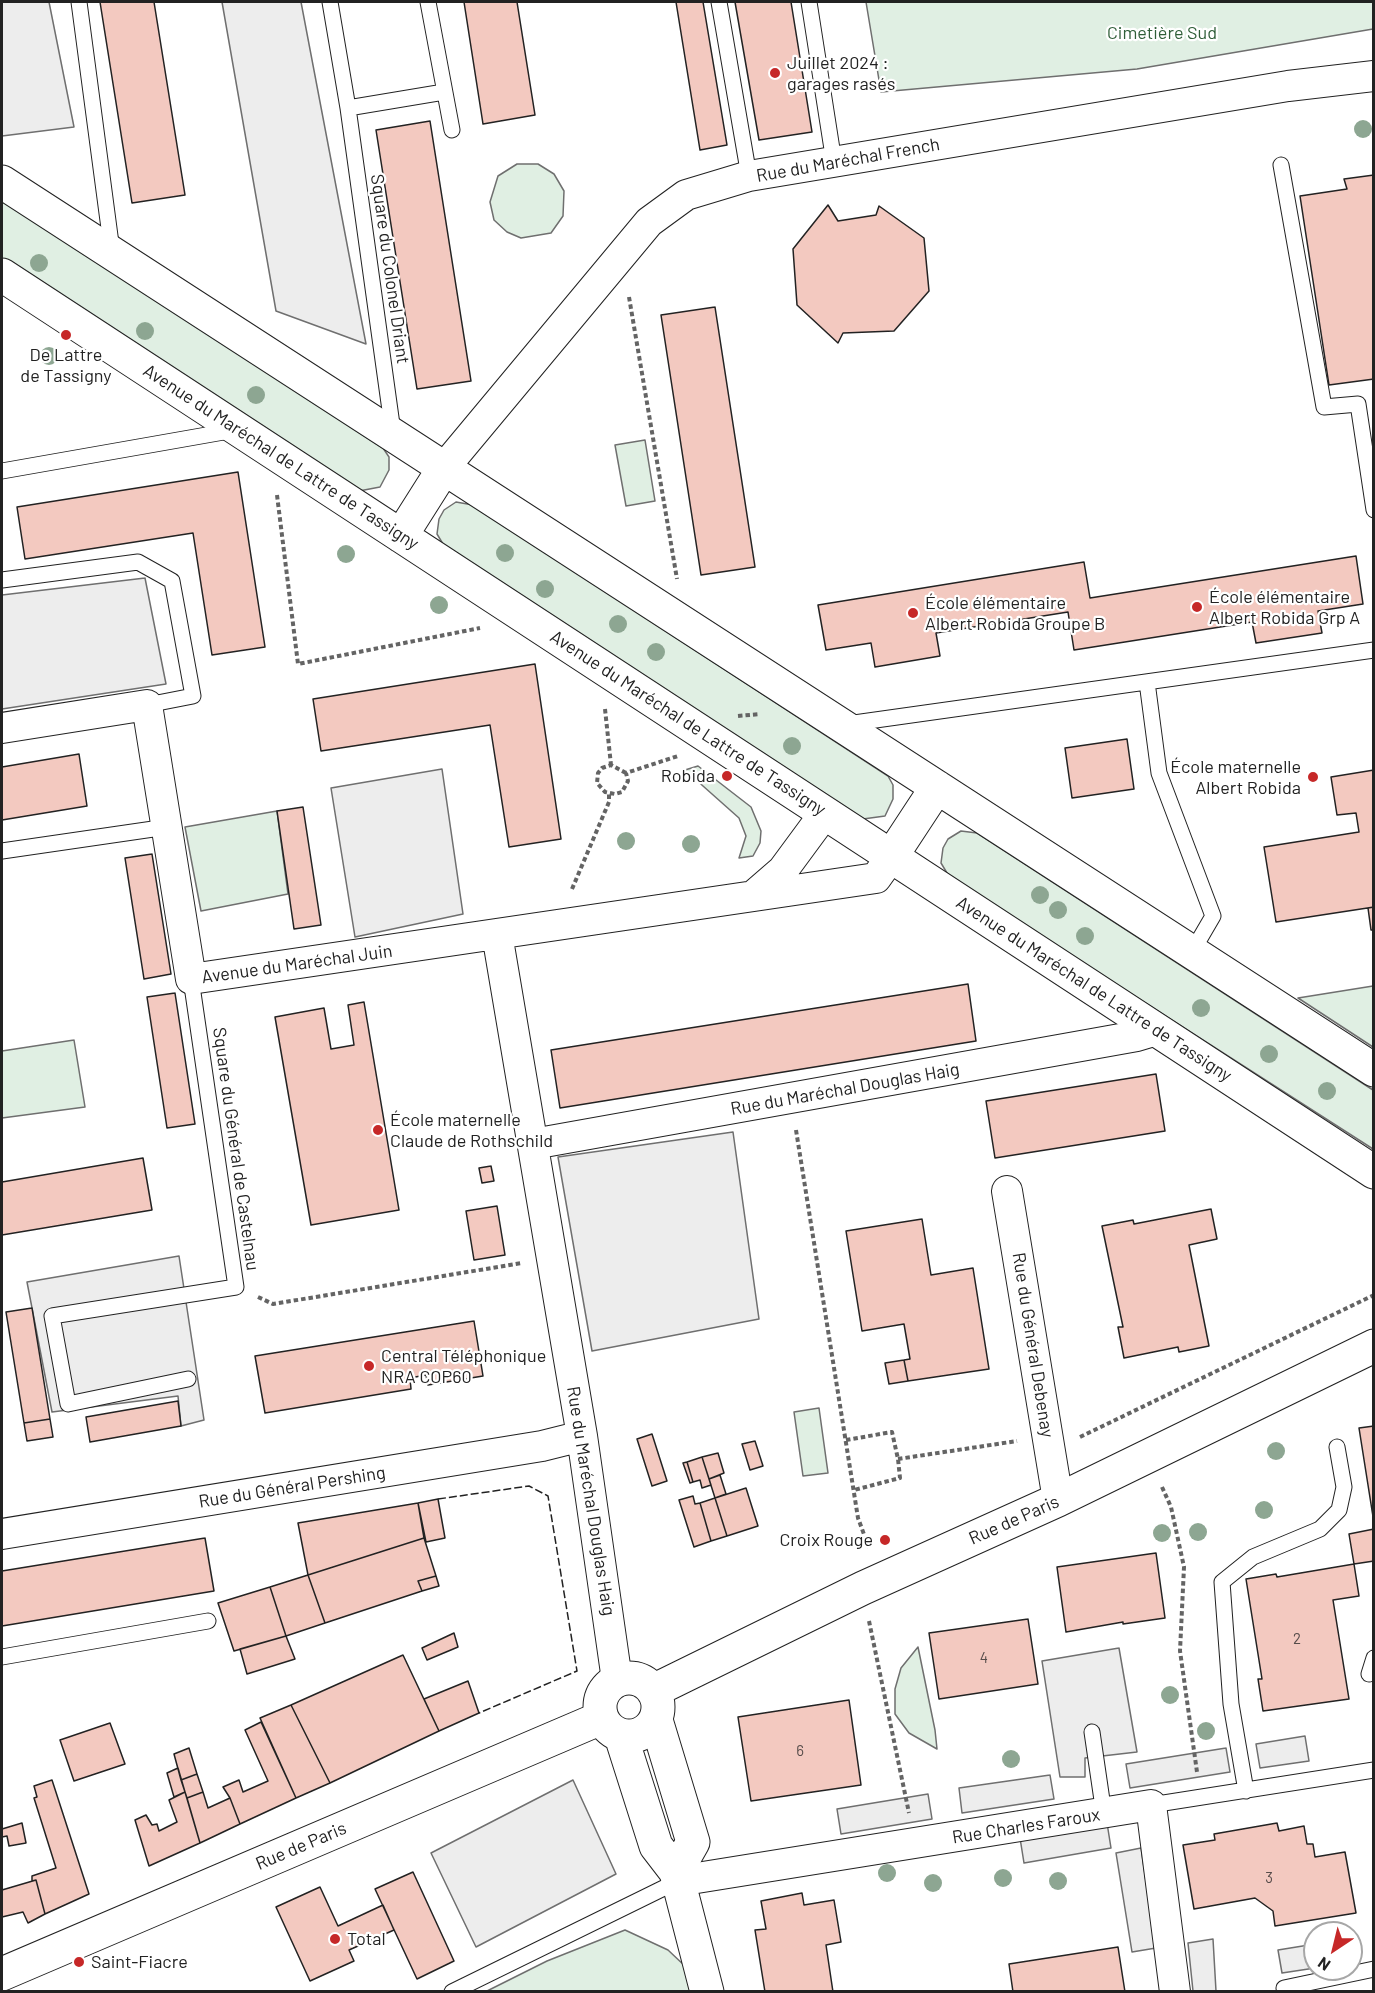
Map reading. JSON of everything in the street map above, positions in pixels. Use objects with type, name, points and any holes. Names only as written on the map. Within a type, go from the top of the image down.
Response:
[{"type":"street","name":"Rue du Maréchal French","points":[[444,468],[649,222],[686,195],[749,176],[1288,86],[1374,76]]},
{"type":"street","points":[[2,182],[1374,1070]]},
{"type":"street","name":"Avenue du Maréchal de Lattre de Tassigny","points":[[2,275],[1374,1172]]},
{"type":"street","points":[[401,536],[444,468]]},
{"type":"street","points":[[2,728],[147,705]]},
{"type":"street","name":"Avenue du Maréchal Juin","points":[[147,705],[191,980],[753,896]]},
{"type":"street","points":[[753,896],[876,878],[937,788]]},
{"type":"street","points":[[753,896],[783,870],[825,813]]},
{"type":"street","name":"Rue du Maréchal Douglas Haig","points":[[497,934],[582,1436],[618,1680]]},
{"type":"street","name":"Rue du Maréchal Douglas Haig","points":[[533,1144],[1137,1036],[1157,1030]]},
{"type":"street","name":"Rue du Général Debenay","points":[[1007,1191],[1058,1500]]},
{"type":"street","name":"Rue de Paris","points":[[654,1705],[872,1584],[1058,1500],[1374,1346]]},
{"type":"street","name":"Rue du Général Pershing","points":[[2,1534],[542,1446],[582,1436]]},
{"type":"street","points":[[677,1876],[693,1842],[654,1705],[644,1682],[631,1678],[618,1680],[605,1689],[600,1703],[656,1846],[677,1876],[707,1992]]},
{"type":"street","points":[[611,1727],[635,1736],[647,1730],[654,1705]]},
{"type":"street","name":"Rue de Paris","points":[[2,1974],[611,1727]]},
{"type":"street","points":[[1151,1805],[1175,1992]]},
{"type":"street","name":"Rue Charles Faroux","points":[[677,1876],[915,1844],[1151,1805]]},
{"type":"lane","points":[[79,2],[113,253]]},
{"type":"lane","name":"Square du Colonel Driant","points":[[330,2],[348,108],[393,435]]},
{"type":"lane","points":[[428,2],[452,130]]},
{"type":"lane","points":[[719,2],[749,176]]},
{"type":"lane","points":[[809,2],[834,162]]},
{"type":"lane","points":[[348,108],[444,92]]},
{"type":"lane","points":[[1281,165],[1324,407],[1358,404],[1374,510]]},
{"type":"lane","points":[[2,471],[238,430]]},
{"type":"lane","points":[[2,580],[138,561],[172,581],[193,696],[147,705]]},
{"type":"lane","points":[[841,725],[1374,650]]},
{"type":"lane","points":[[1147,682],[1159,773],[1213,916],[1192,952]]},
{"type":"lane","points":[[2,851],[167,827]]},
{"type":"lane","name":"Square du Général de Castelnau","points":[[188,1379],[68,1404],[52,1316],[236,1287],[191,980]]},
{"type":"lane","points":[[1246,1791],[1232,1704],[1222,1581],[1253,1557],[1320,1529],[1339,1510],[1344,1487],[1337,1447]]},
{"type":"lane","points":[[2,1657],[208,1621]]},
{"type":"lane","points":[[1369,1674],[1374,1658]]},
{"type":"lane","points":[[1092,1732],[1104,1814]]},
{"type":"lane","name":"Rue Charles Faroux","points":[[1151,1805],[1374,1770]]},
{"type":"lane","points":[[452,1992],[677,1876]]},
{"type":"lane","points":[[1284,1988],[1374,1969]]},
{"type":"path","points":[[622,254],[685,624]]},
{"type":"path","points":[[271,452],[298,664],[528,619]]},
{"type":"path","points":[[610,765],[603,690],[613,674]]},
{"type":"path","points":[[610,765],[626,773],[680,756]]},
{"type":"path","points":[[610,765],[598,773],[597,783],[609,793],[622,792],[627,788],[626,773]]},
{"type":"path","points":[[568,924],[566,902],[609,802],[609,793]]},
{"type":"path","points":[[791,1098],[858,1518],[872,1584],[915,1844]]},
{"type":"path","points":[[236,1287],[273,1304],[552,1258]]},
{"type":"path","points":[[898,1459],[1049,1444],[1374,1295]]},
{"type":"path","points":[[846,1440],[892,1432],[898,1459],[900,1478],[854,1490]]},
{"type":"path","points":[[1149,1456],[1171,1507],[1184,1567],[1180,1651],[1202,1798]]},
{"type":"green space","name":"Cimetière Sud","points":[[866,2],[1373,2],[1373,29],[1137,69],[881,92]]},
{"type":"green space","points":[[517,164],[538,164],[554,174],[564,191],[563,216],[551,233],[521,238],[507,232],[494,220],[490,202],[498,176]]},
{"type":"green space","points":[[2,199],[383,448],[389,457],[389,470],[380,487],[359,491],[2,260]]},
{"type":"green space","points":[[645,440],[655,501],[626,506],[615,445]]},
{"type":"green space","points":[[456,502],[473,505],[888,776],[893,785],[893,799],[885,816],[863,819],[446,549],[437,534],[439,519],[444,510]]},
{"type":"green space","points":[[698,766],[751,807],[761,831],[760,843],[753,856],[739,858],[746,836],[739,818],[685,770]]},
{"type":"green space","points":[[277,811],[288,894],[201,911],[185,827]]},
{"type":"green space","points":[[961,831],[977,833],[1373,1090],[1373,1149],[950,878],[941,863],[943,848],[948,839]]},
{"type":"green space","points":[[1373,986],[1373,1047],[1298,998]]},
{"type":"green space","points":[[74,1040],[85,1107],[2,1118],[2,1051]]},
{"type":"green space","points":[[819,1408],[828,1473],[803,1476],[794,1412]]},
{"type":"green space","points":[[918,1647],[937,1749],[909,1733],[895,1714],[895,1689],[901,1668]]},
{"type":"green space","points":[[625,1930],[668,1950],[686,1967],[693,1992],[485,1992],[547,1961]]},
{"type":"shaded area","points":[[2,2],[49,2],[74,127],[2,136]]},
{"type":"shaded area","points":[[222,2],[301,2],[366,344],[276,311]]},
{"type":"shaded area","points":[[145,578],[166,684],[2,709],[2,595]]},
{"type":"shaded area","points":[[442,769],[463,914],[355,937],[331,788]]},
{"type":"shaded area","points":[[733,1132],[759,1319],[592,1351],[558,1157]]},
{"type":"shaded area","points":[[179,1256],[204,1420],[181,1426],[178,1396],[52,1412],[27,1282]]},
{"type":"shaded area","points":[[1119,1648],[1137,1752],[1085,1758],[1085,1777],[1060,1777],[1042,1661]]},
{"type":"shaded area","points":[[1305,1736],[1309,1761],[1260,1768],[1256,1744]]},
{"type":"shaded area","points":[[1226,1748],[1230,1772],[1130,1788],[1126,1764]]},
{"type":"shaded area","points":[[1050,1775],[1054,1799],[962,1813],[959,1788]]},
{"type":"shaded area","points":[[573,1780],[616,1874],[476,1947],[431,1853]]},
{"type":"shaded area","points":[[928,1794],[932,1819],[841,1834],[837,1809]]},
{"type":"shaded area","points":[[1107,1823],[1111,1848],[1024,1863],[1020,1838]]},
{"type":"shaded area","points":[[1141,1848],[1156,1948],[1132,1952],[1116,1853]]},
{"type":"shaded area","points":[[1213,1939],[1216,1991],[1193,1991],[1188,1943]]},
{"type":"shaded area","points":[[1303,1946],[1303,1970],[1282,1973],[1278,1950]]},
{"type":"building","points":[[100,2],[154,2],[185,195],[132,203]]},
{"type":"building","points":[[464,2],[517,2],[535,115],[483,124]]},
{"type":"building","points":[[676,2],[703,2],[727,145],[700,150]]},
{"type":"building","name":"Juillet 2024 : garages rasés","points":[[735,2],[791,2],[812,132],[759,140]]},
{"type":"building","points":[[430,121],[471,381],[417,389],[376,130]]},
{"type":"building","points":[[1374,175],[1374,379],[1329,385],[1300,196],[1347,189],[1344,179]]},
{"type":"building","points":[[828,205],[838,221],[876,215],[879,206],[924,238],[929,291],[894,331],[843,333],[838,343],[797,305],[793,249]]},
{"type":"building","points":[[715,307],[755,567],[701,575],[661,315]]},
{"type":"building","points":[[238,472],[265,647],[212,655],[193,533],[25,559],[17,507]]},
{"type":"building","points":[[1356,556],[1363,604],[1318,611],[1322,633],[1256,643],[1252,622],[1074,650],[1068,612],[936,633],[940,656],[875,667],[871,643],[826,650],[818,605],[1084,562],[1090,598]]},
{"type":"building","points":[[535,664],[561,839],[509,847],[490,725],[321,751],[313,699]]},
{"type":"building","points":[[1127,739],[1134,789],[1072,798],[1065,748]]},
{"type":"building","points":[[79,754],[87,806],[2,820],[2,767]]},
{"type":"building","points":[[1374,770],[1374,907],[1276,922],[1264,847],[1359,832],[1356,813],[1337,815],[1331,777]]},
{"type":"building","points":[[303,807],[321,925],[294,929],[277,811]]},
{"type":"building","points":[[152,854],[171,974],[144,979],[125,858]]},
{"type":"building","points":[[1374,907],[1374,930],[1371,930],[1368,908]]},
{"type":"building","points":[[968,984],[976,1041],[560,1108],[551,1050]]},
{"type":"building","points":[[175,993],[195,1124],[167,1128],[147,997]]},
{"type":"building","points":[[364,1002],[399,1210],[311,1225],[275,1017],[324,1008],[331,1049],[354,1045],[348,1005]]},
{"type":"building","points":[[1156,1074],[1165,1131],[995,1158],[986,1101]]},
{"type":"building","points":[[143,1158],[152,1210],[2,1235],[2,1182]]},
{"type":"building","points":[[491,1166],[494,1181],[482,1183],[479,1168]]},
{"type":"building","points":[[497,1206],[505,1255],[474,1260],[466,1211]]},
{"type":"building","points":[[1211,1209],[1217,1239],[1189,1245],[1209,1346],[1179,1352],[1178,1347],[1124,1358],[1118,1327],[1123,1327],[1102,1226],[1133,1220],[1134,1224]]},
{"type":"building","points":[[922,1219],[931,1275],[973,1268],[989,1369],[908,1381],[904,1360],[910,1359],[904,1324],[862,1331],[846,1231]]},
{"type":"building","points":[[32,1308],[50,1419],[24,1423],[6,1312]]},
{"type":"building","name":"Central Téléphonique NRA COP60","points":[[474,1321],[483,1376],[428,1385],[426,1375],[410,1378],[411,1389],[265,1413],[255,1356]]},
{"type":"building","points":[[904,1360],[908,1381],[889,1384],[885,1363]]},
{"type":"building","points":[[178,1401],[181,1426],[90,1442],[86,1417]]},
{"type":"building","points":[[50,1419],[53,1437],[27,1441],[24,1423]]},
{"type":"building","points":[[1374,1426],[1374,1523],[1359,1428]]},
{"type":"building","points":[[652,1434],[667,1481],[652,1486],[637,1439]]},
{"type":"building","points":[[755,1441],[763,1466],[750,1470],[742,1444]]},
{"type":"building","points":[[718,1453],[724,1473],[709,1479],[702,1457]]},
{"type":"building","points":[[702,1457],[711,1485],[702,1488],[700,1480],[693,1482],[687,1462]]},
{"type":"building","points":[[687,1462],[693,1482],[690,1483],[683,1463]]},
{"type":"building","points":[[720,1475],[726,1494],[715,1498],[709,1479]]},
{"type":"building","points":[[746,1488],[758,1526],[727,1536],[715,1498]]},
{"type":"building","points":[[693,1496],[695,1504],[700,1503],[711,1541],[694,1547],[679,1500]]},
{"type":"building","points":[[715,1498],[727,1536],[711,1541],[700,1503]]},
{"type":"building","points":[[438,1499],[445,1538],[426,1542],[418,1503]]},
{"type":"building","points":[[418,1503],[424,1538],[308,1575],[298,1523]]},
{"type":"building","points":[[1374,1529],[1374,1561],[1354,1564],[1349,1534]]},
{"type":"building","points":[[205,1538],[214,1591],[2,1626],[2,1571]]},
{"type":"building","points":[[424,1538],[436,1576],[418,1581],[422,1591],[325,1623],[308,1575]]},
{"type":"building","points":[[1156,1553],[1165,1618],[1123,1624],[1123,1622],[1066,1632],[1057,1567]]},
{"type":"building","points":[[1354,1564],[1359,1596],[1333,1600],[1349,1699],[1263,1711],[1258,1679],[1262,1679],[1246,1579],[1276,1574],[1277,1577]]},
{"type":"building","points":[[308,1575],[325,1623],[286,1636],[270,1587]]},
{"type":"building","points":[[436,1576],[439,1586],[422,1591],[418,1581]]},
{"type":"building","points":[[270,1587],[286,1636],[234,1651],[218,1603]]},
{"type":"building","points":[[1028,1619],[1038,1684],[939,1699],[929,1633]]},
{"type":"building","points":[[454,1633],[458,1647],[427,1660],[422,1648]]},
{"type":"building","points":[[286,1636],[295,1659],[247,1674],[240,1649]]},
{"type":"building","points":[[403,1655],[439,1731],[330,1783],[291,1705]]},
{"type":"building","points":[[468,1681],[479,1713],[439,1731],[424,1699]]},
{"type":"building","points":[[849,1700],[861,1785],[751,1801],[738,1717]]},
{"type":"building","points":[[291,1705],[330,1783],[296,1798],[260,1718]]},
{"type":"building","points":[[261,1722],[296,1798],[240,1824],[223,1787],[239,1780],[243,1792],[268,1781],[245,1730]]},
{"type":"building","points":[[110,1723],[125,1764],[74,1781],[60,1740]]},
{"type":"building","points":[[189,1748],[197,1774],[181,1780],[174,1754]]},
{"type":"building","points":[[178,1768],[185,1792],[174,1797],[167,1773]]},
{"type":"building","points":[[197,1774],[203,1792],[187,1798],[181,1780]]},
{"type":"building","points":[[52,1780],[89,1894],[45,1914],[36,1880],[32,1881],[32,1876],[56,1868],[34,1798],[37,1797],[34,1786]]},
{"type":"building","points":[[185,1792],[200,1843],[149,1866],[135,1820],[146,1815],[152,1825],[157,1824],[159,1831],[177,1822],[169,1800]]},
{"type":"building","points":[[203,1792],[208,1808],[230,1798],[240,1824],[200,1843],[187,1798]]},
{"type":"building","points":[[22,1823],[26,1843],[9,1846],[7,1836],[2,1837],[2,1829]]},
{"type":"building","points":[[1277,1823],[1279,1831],[1304,1826],[1307,1844],[1313,1844],[1315,1857],[1345,1852],[1356,1913],[1275,1926],[1273,1911],[1255,1898],[1194,1909],[1183,1845],[1215,1840],[1214,1834]]},
{"type":"building","points":[[413,1872],[454,1961],[417,1979],[375,1889]]},
{"type":"building","points":[[36,1880],[45,1914],[28,1923],[23,1912],[2,1917],[2,1890]]},
{"type":"building","points":[[320,1887],[338,1926],[383,1905],[394,1930],[349,1950],[354,1961],[310,1981],[276,1907]]},
{"type":"building","points":[[802,1893],[804,1905],[834,1900],[841,1942],[826,1945],[833,1992],[765,1992],[755,1930],[766,1929],[761,1901]]},
{"type":"building","points":[[1118,1947],[1125,1992],[1013,1992],[1009,1964]]},
{"type":"fence","points":[[438,1499],[529,1486],[548,1496],[577,1671],[479,1713]]},
{"type":"place","name":"Juillet 2024 : garages rasés","points":[[775,73]]},
{"type":"place","name":"De Lattre de Tassigny","points":[[66,335]]},
{"type":"place","name":"École élémentaire Albert Robida Grp A","points":[[1197,607]]},
{"type":"place","name":"École élémentaire Albert Robida Groupe B","points":[[913,613]]},
{"type":"place","name":"Robida","points":[[727,776]]},
{"type":"place","name":"École maternelle Albert Robida","points":[[1313,777]]},
{"type":"place","name":"École maternelle Claude de Rothschild","points":[[378,1130]]},
{"type":"place","name":"Central Téléphonique NRA COP60","points":[[369,1366]]},
{"type":"place","name":"Croix Rouge","points":[[885,1540]]},
{"type":"place","name":"Total","points":[[335,1939]]},
{"type":"place","name":"Saint-Fiacre","points":[[79,1962]]}]
